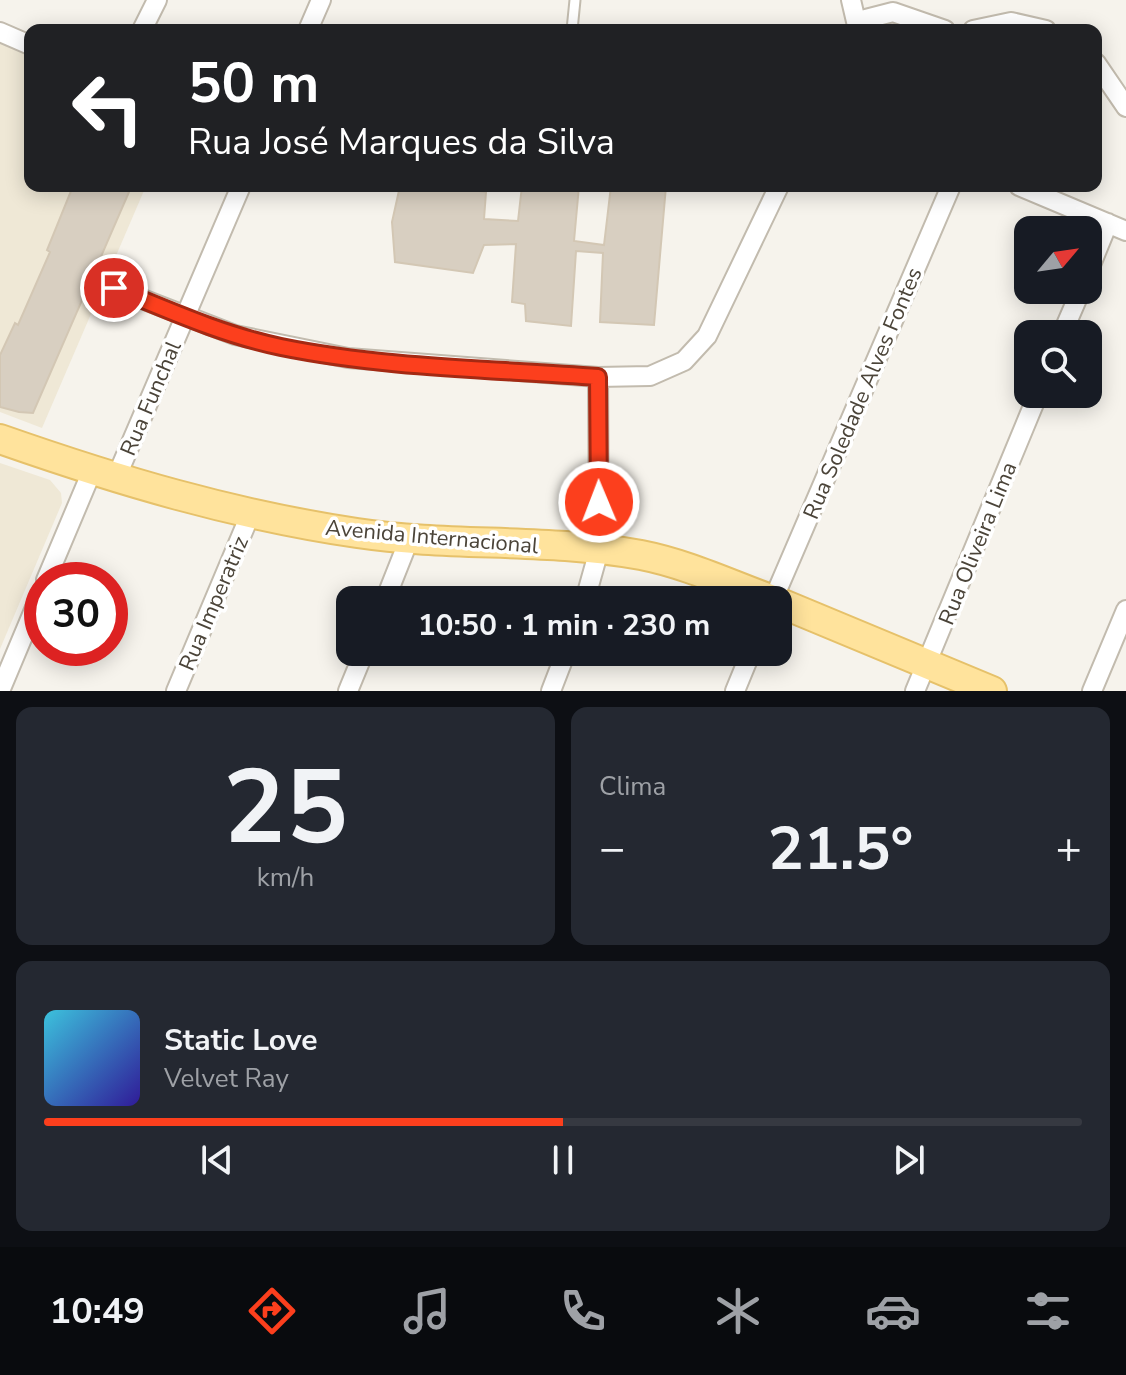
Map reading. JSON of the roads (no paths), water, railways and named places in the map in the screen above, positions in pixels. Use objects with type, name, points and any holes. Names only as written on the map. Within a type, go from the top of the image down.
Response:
[{"type":"main road","name":"Avenida Internacional","points":[[0,439],[104,475],[250,515],[361,534],[599,550],[664,561],[733,586]]},
{"type":"main road","name":"Avenida Internacional","points":[[792,608],[992,691]]},
{"type":"street","points":[[145,24],[157,0]]},
{"type":"street","points":[[311,24],[321,0]]},
{"type":"street","points":[[851,0],[857,24]]},
{"type":"street","points":[[863,24],[893,12],[928,24]]},
{"type":"street","points":[[0,32],[24,42]]},
{"type":"street","points":[[1102,72],[1126,107]]},
{"type":"street","name":"Rua Funchal","points":[[56,562],[185,317],[238,192]]},
{"type":"street","points":[[114,288],[185,317],[266,344],[348,358],[598,377],[650,376],[684,361],[707,336],[776,192]]},
{"type":"street","name":"Rua Soledade Alves Fontes","points":[[781,586],[948,192]]},
{"type":"street","points":[[1033,192],[1126,231]]},
{"type":"street","points":[[1102,238],[1108,223]]},
{"type":"street","points":[[589,586],[599,550],[598,377]]},
{"type":"street","name":"Rua Oliveira Lima","points":[[915,691],[1032,408]]},
{"type":"street","name":"Rua Imperatriz","points":[[176,691],[250,515]]},
{"type":"street","points":[[391,586],[410,537]]},
{"type":"street","points":[[1092,691],[1126,610]]},
{"type":"street","points":[[0,691],[24,634]]},
{"type":"street","points":[[348,691],[358,666]]},
{"type":"street","points":[[551,691],[561,666]]},
{"type":"street","points":[[735,691],[745,666]]},
{"type":"lane","points":[[573,24],[575,0]]}]
